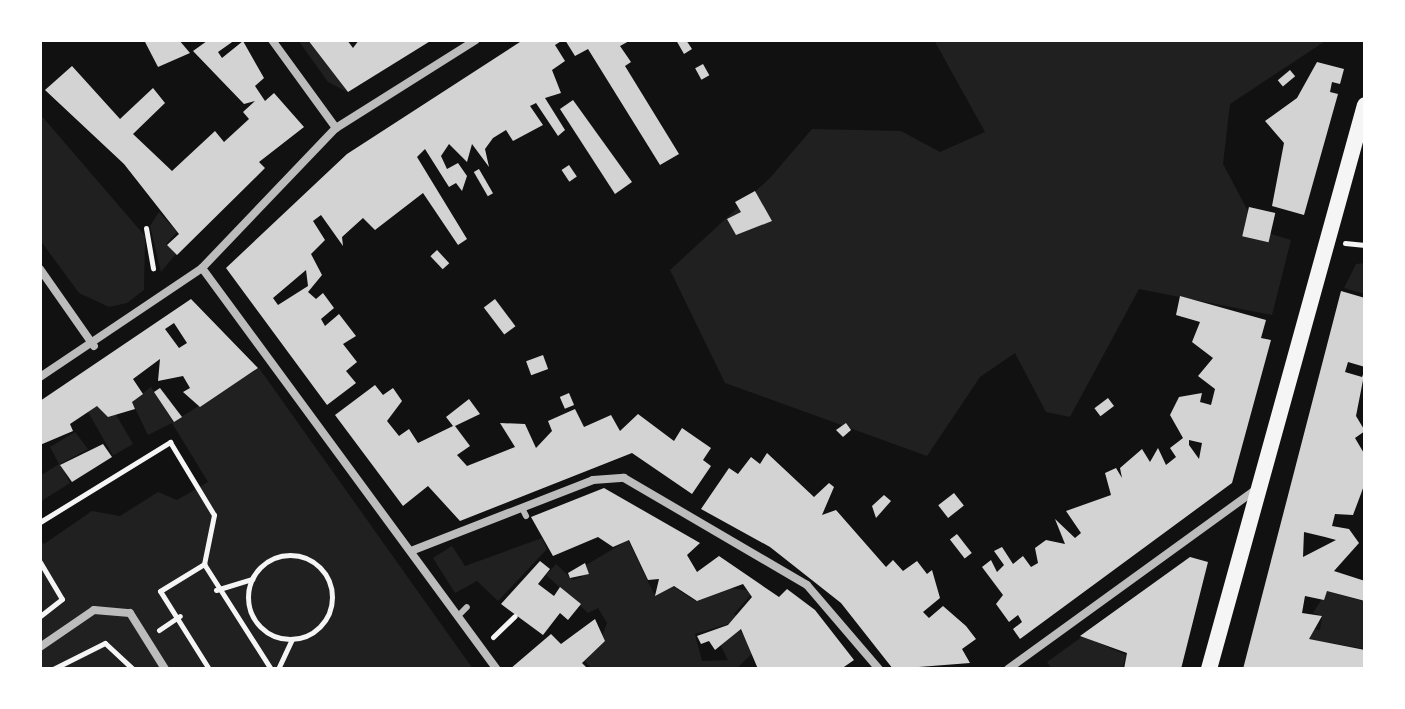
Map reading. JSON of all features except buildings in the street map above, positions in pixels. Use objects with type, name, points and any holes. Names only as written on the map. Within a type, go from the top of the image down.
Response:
[{"type":"main road","points":[[1209,669],[1365,105]]},
{"type":"street","points":[[272,40],[336,128]]},
{"type":"street","points":[[40,377],[94,346],[202,268],[336,128],[476,40]]},
{"type":"street","points":[[202,268],[497,669]]},
{"type":"street","points":[[40,269],[94,346]]},
{"type":"street","points":[[411,551],[457,532],[524,512],[593,480],[624,478],[807,585],[879,669]]},
{"type":"street","points":[[1008,669],[1260,488]]},
{"type":"street","points":[[40,647],[94,610],[130,613],[165,669]]},
{"type":"lane","points":[[457,532],[461,542]]},
{"type":"lane","points":[[459,615],[467,607]]},
{"type":"path","points":[[146,228],[153,268]]},
{"type":"path","points":[[40,522],[170,442],[214,515],[204,564],[271,669]]},
{"type":"path","points":[[218,589],[252,579],[283,555],[321,568],[332,606],[318,629],[292,639],[278,669]]},
{"type":"path","points":[[40,562],[62,599],[40,616]]},
{"type":"path","points":[[204,564],[160,591],[209,669]]},
{"type":"path","points":[[252,579],[255,620],[292,639]]},
{"type":"path","points":[[490,640],[515,616]]},
{"type":"path","points":[[159,630],[179,617]]},
{"type":"path","points":[[53,669],[105,643],[133,669]]},
{"type":"shaded area","points":[[298,40],[316,40],[347,92],[328,82]]},
{"type":"shaded area","points":[[934,40],[1327,40],[1230,104],[1223,164],[1258,230],[1291,240],[1272,315],[1139,289],[1070,417],[1046,412],[1015,353],[980,377],[927,456],[725,383],[670,270],[770,178],[812,129],[901,131],[940,152],[985,132]]},
{"type":"shaded area","points":[[40,114],[145,236],[144,290],[127,303],[109,307],[79,293],[40,240]]},
{"type":"shaded area","points":[[159,212],[177,232],[166,244],[176,254],[161,272],[150,226]]},
{"type":"shaded area","points":[[1365,263],[1365,294],[1344,288],[1356,264]]},
{"type":"shaded area","points":[[259,368],[473,669],[40,669],[40,539],[44,544],[92,511],[120,516],[158,492],[177,500],[208,482],[172,423],[148,435],[132,402],[151,387],[173,422]]},
{"type":"shaded area","points":[[107,399],[133,444],[113,456],[87,410]]},
{"type":"shaded area","points":[[75,432],[88,449],[60,464],[70,483],[40,502],[40,476],[59,464],[50,447]]},
{"type":"shaded area","points":[[542,538],[547,549],[498,601],[477,581],[455,593],[433,558],[452,546],[465,566]]},
{"type":"shaded area","points":[[628,540],[654,594],[671,585],[695,601],[719,587],[754,591],[734,614],[741,620],[695,634],[702,661],[728,660],[721,646],[739,629],[756,650],[736,669],[592,669],[578,653],[602,636],[607,623],[598,608],[588,613],[546,575],[556,564],[573,580],[582,577],[583,567]]},
{"type":"shaded area","points":[[1327,591],[1362,601],[1365,591],[1365,649],[1308,639],[1310,629],[1320,630],[1322,616],[1313,613]]},
{"type":"shaded area","points":[[1083,636],[1126,655],[1122,669],[1052,669],[1047,662]]}]
